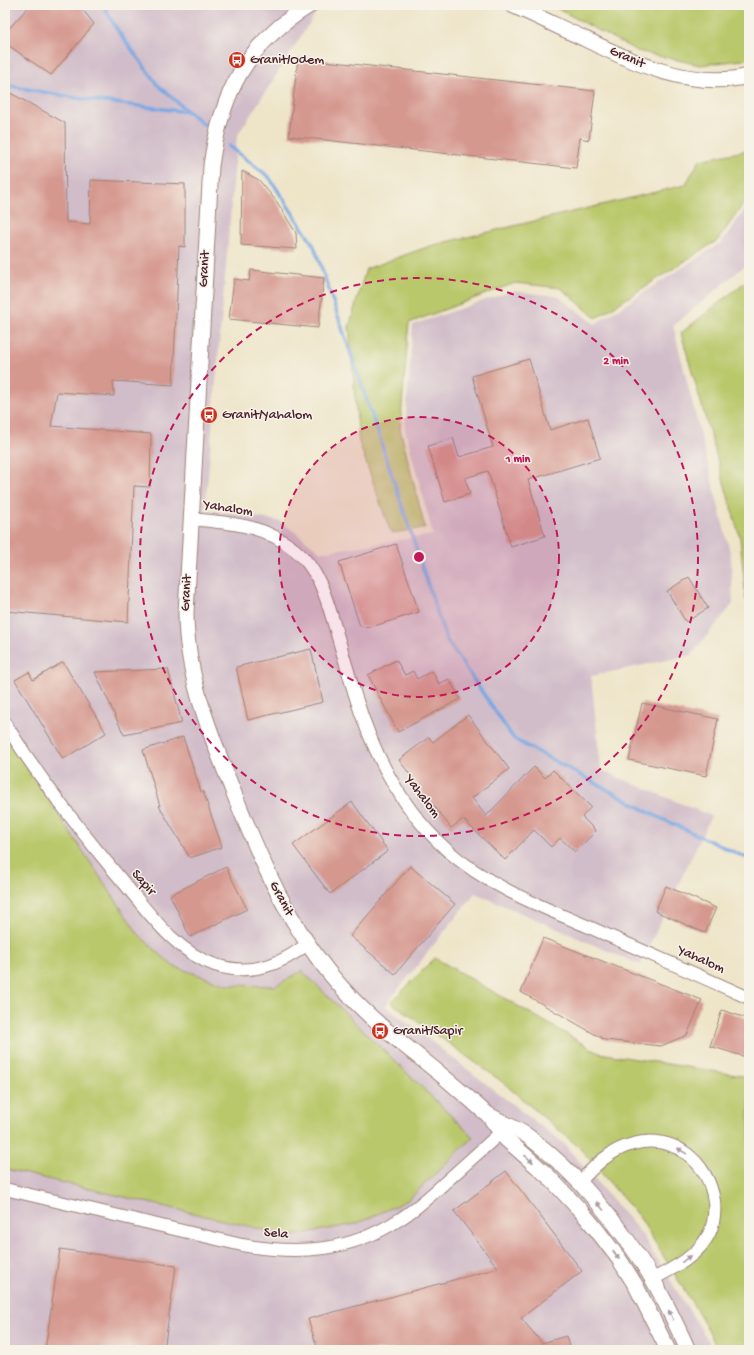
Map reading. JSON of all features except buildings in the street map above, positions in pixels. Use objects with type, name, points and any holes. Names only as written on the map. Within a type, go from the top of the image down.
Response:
[{"type":"street","name":"Granit","points":[[310,5],[277,29],[260,46],[234,82],[218,123],[211,166],[191,519],[186,624],[187,646],[195,686],[208,726],[256,847],[278,895],[307,944],[330,974],[360,1006],[505,1129]]},
{"type":"street","name":"Granit","points":[[512,5],[618,55],[659,71],[696,78],[722,79],[749,76]]},
{"type":"street","name":"Yahalom","points":[[191,519],[241,524],[260,530],[276,537],[296,550],[310,565],[327,598],[356,698],[378,754],[390,779],[405,803],[446,849],[467,865],[514,894],[749,998]]},
{"type":"street","name":"Sapir","points":[[5,723],[42,779],[94,848],[148,912],[183,947],[199,958],[214,965],[229,969],[244,970],[258,969],[271,965],[296,952],[307,944]]},
{"type":"street","points":[[505,1129],[530,1138],[579,1183],[613,1222],[628,1241],[653,1279],[688,1350]]},
{"type":"street","points":[[505,1129],[596,1229],[636,1286],[668,1350]]},
{"type":"street","name":"Sela","points":[[5,1189],[242,1245],[276,1250],[311,1250],[346,1244],[364,1238],[382,1230],[400,1219],[419,1206],[505,1129]]},
{"type":"street","points":[[579,1183],[591,1169],[609,1155],[632,1144],[660,1142],[674,1146],[686,1153],[697,1163],[707,1177],[713,1194],[714,1216],[709,1234],[702,1244],[685,1261],[653,1279]]},
{"type":"shaded area","points":[[5,5],[321,5],[237,136],[205,510],[280,521],[321,552],[433,535],[405,429],[413,325],[512,291],[557,296],[595,324],[721,243],[749,204],[749,262],[673,326],[731,556],[733,604],[691,655],[591,676],[601,770],[711,816],[640,965],[475,893],[385,1006],[564,1144],[640,1232],[714,1350],[5,1350]]},
{"type":"green space","points":[[551,5],[749,5],[749,58],[700,65],[637,51]]},
{"type":"green space","points":[[749,150],[749,196],[718,240],[596,318],[561,288],[515,283],[409,323],[400,429],[425,528],[391,533],[359,442],[349,327],[366,269],[430,246],[685,185],[700,160]]},
{"type":"green space","points":[[749,279],[749,601],[746,600],[740,538],[681,333]]},
{"type":"green space","points":[[5,735],[139,935],[173,966],[227,985],[275,986],[302,971],[473,1137],[408,1200],[356,1224],[290,1236],[5,1169]]},
{"type":"green space","points":[[435,958],[599,1053],[749,1077],[749,1350],[718,1350],[701,1317],[640,1218],[579,1147],[501,1081],[391,1002]]},
{"type":"waterway","points":[[103,5],[116,28],[157,84],[206,126]]},
{"type":"waterway","points":[[5,85],[82,99],[188,112]]},
{"type":"waterway","points":[[229,146],[269,177],[314,246],[446,639],[514,739],[658,817],[749,859]]},
{"type":"place","name":"Granit/Odem","points":[[237,60]]},
{"type":"place","name":"Granit/Yahalom","points":[[209,415]]},
{"type":"place","name":"Granit/Sapir","points":[[380,1031]]}]
